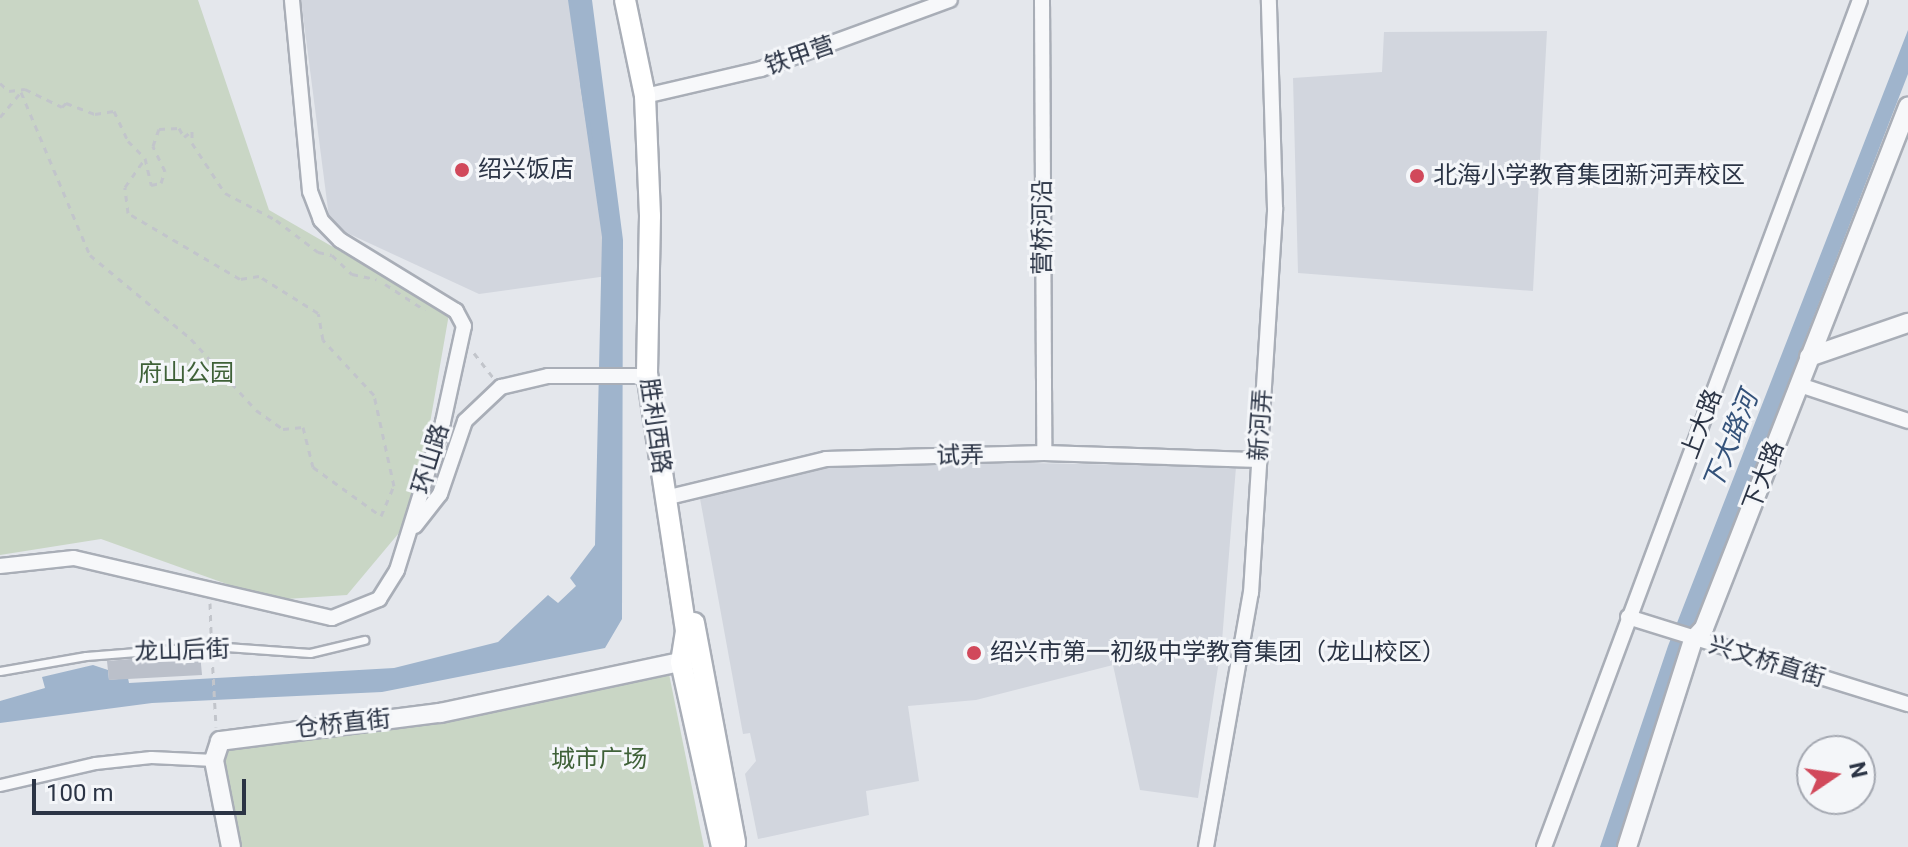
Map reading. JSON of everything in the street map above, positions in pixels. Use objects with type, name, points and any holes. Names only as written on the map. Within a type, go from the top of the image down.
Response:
[{"type":"main road","name":"胜利西路","points":[[625,0],[651,95],[650,216],[637,376],[670,497]]},
{"type":"main road","name":"胜利西路","points":[[636,0],[651,95],[663,215],[656,373],[690,660],[722,847]]},
{"type":"main road","name":"胜利西路","points":[[690,660],[736,847]]},
{"type":"street","name":"环山路","points":[[0,566],[74,558],[332,618],[359,611],[379,599],[397,570],[443,422],[464,326],[456,311],[350,247],[321,220],[310,191],[292,0]]},
{"type":"street","name":"铁甲营","points":[[651,95],[761,69],[950,0]]},
{"type":"street","name":"营桥河沿","points":[[1042,0],[1044,453]]},
{"type":"street","name":"新河弄","points":[[1206,847],[1251,593],[1275,208],[1269,0]]},
{"type":"street","name":"上大路","points":[[1544,847],[1860,0]]},
{"type":"street","name":"下大路","points":[[1627,847],[1691,639],[1704,628],[1908,107]]},
{"type":"street","points":[[1809,357],[1908,323]]},
{"type":"street","points":[[408,534],[440,494],[465,421],[501,387],[548,376],[637,376]]},
{"type":"street","points":[[1800,385],[1908,421]]},
{"type":"street","name":"试弄","points":[[670,497],[826,459],[1044,453],[1259,460]]},
{"type":"street","name":"兴文桥直街","points":[[1628,617],[1908,704]]},
{"type":"street","name":"仓桥直街","points":[[214,760],[220,741],[234,736],[440,713],[690,660]]},
{"type":"street","points":[[0,785],[95,763],[151,757],[214,760],[231,847]]},
{"type":"lane","name":"龙山后街","points":[[0,671],[86,656],[212,646],[310,653],[364,640]]},
{"type":"path","points":[[0,83],[9,91],[21,92]]},
{"type":"path","points":[[0,117],[25,89],[62,107],[66,103],[95,114],[114,111],[133,148],[145,158],[146,182],[161,183],[165,171],[153,146],[159,129],[179,128],[184,137],[192,131],[192,143],[225,193],[276,220],[318,252],[332,255],[352,274],[381,279],[414,306],[437,315]]},
{"type":"path","points":[[21,92],[90,255],[191,339],[256,410],[283,429],[303,427],[313,467],[381,516],[394,486],[374,395],[323,340],[318,313],[259,276],[240,279],[128,213],[125,187],[145,158]]},
{"type":"path","points":[[465,348],[478,355],[501,387]]},
{"type":"path","points":[[209,591],[212,710]]},
{"type":"shaded area","name":"绍兴饭店","points":[[301,0],[580,0],[607,276],[479,294],[330,225]]},
{"type":"shaded area","name":"北海小学教育集团新河弄校区","points":[[1547,31],[1533,291],[1298,273],[1293,78],[1382,72],[1384,32]]},
{"type":"shaded area","name":"绍兴市第一初级中学教育集团（龙山校区）","points":[[826,459],[1236,467],[1222,641],[1198,798],[1140,790],[1113,665],[976,700],[908,706],[919,781],[866,791],[869,815],[758,839],[745,774],[756,761],[750,733],[743,734],[699,493]]},
{"type":"green space","name":"府山公园","points":[[0,0],[198,0],[269,210],[449,314],[414,515],[347,595],[271,600],[101,539],[0,555]]},
{"type":"green space","name":"城市广场","points":[[666,659],[704,847],[239,847],[219,745]]},
{"type":"water","points":[[568,0],[592,0],[623,240],[622,619],[605,648],[382,692],[152,703],[0,723],[0,701],[45,688],[42,677],[93,665],[108,670],[109,680],[128,678],[129,683],[394,668],[498,642],[548,595],[558,603],[576,586],[570,578],[595,545],[602,237]]},
{"type":"water","points":[[1908,30],[1908,74],[1754,471],[1622,847],[1600,847],[1668,646]]},
{"type":"building","points":[[200,653],[202,675],[109,680],[107,661]]},
{"type":"waterway","points":[[582,83],[591,141]]},
{"type":"place","name":"绍兴饭店","points":[[462,170]]},
{"type":"place","name":"北海小学教育集团新河弄校区","points":[[1417,176]]},
{"type":"place","name":"绍兴市第一初级中学教育集团（龙山校区）","points":[[974,653]]},
{"type":"water label","name":"下大路河","points":[[1731,441]]}]
